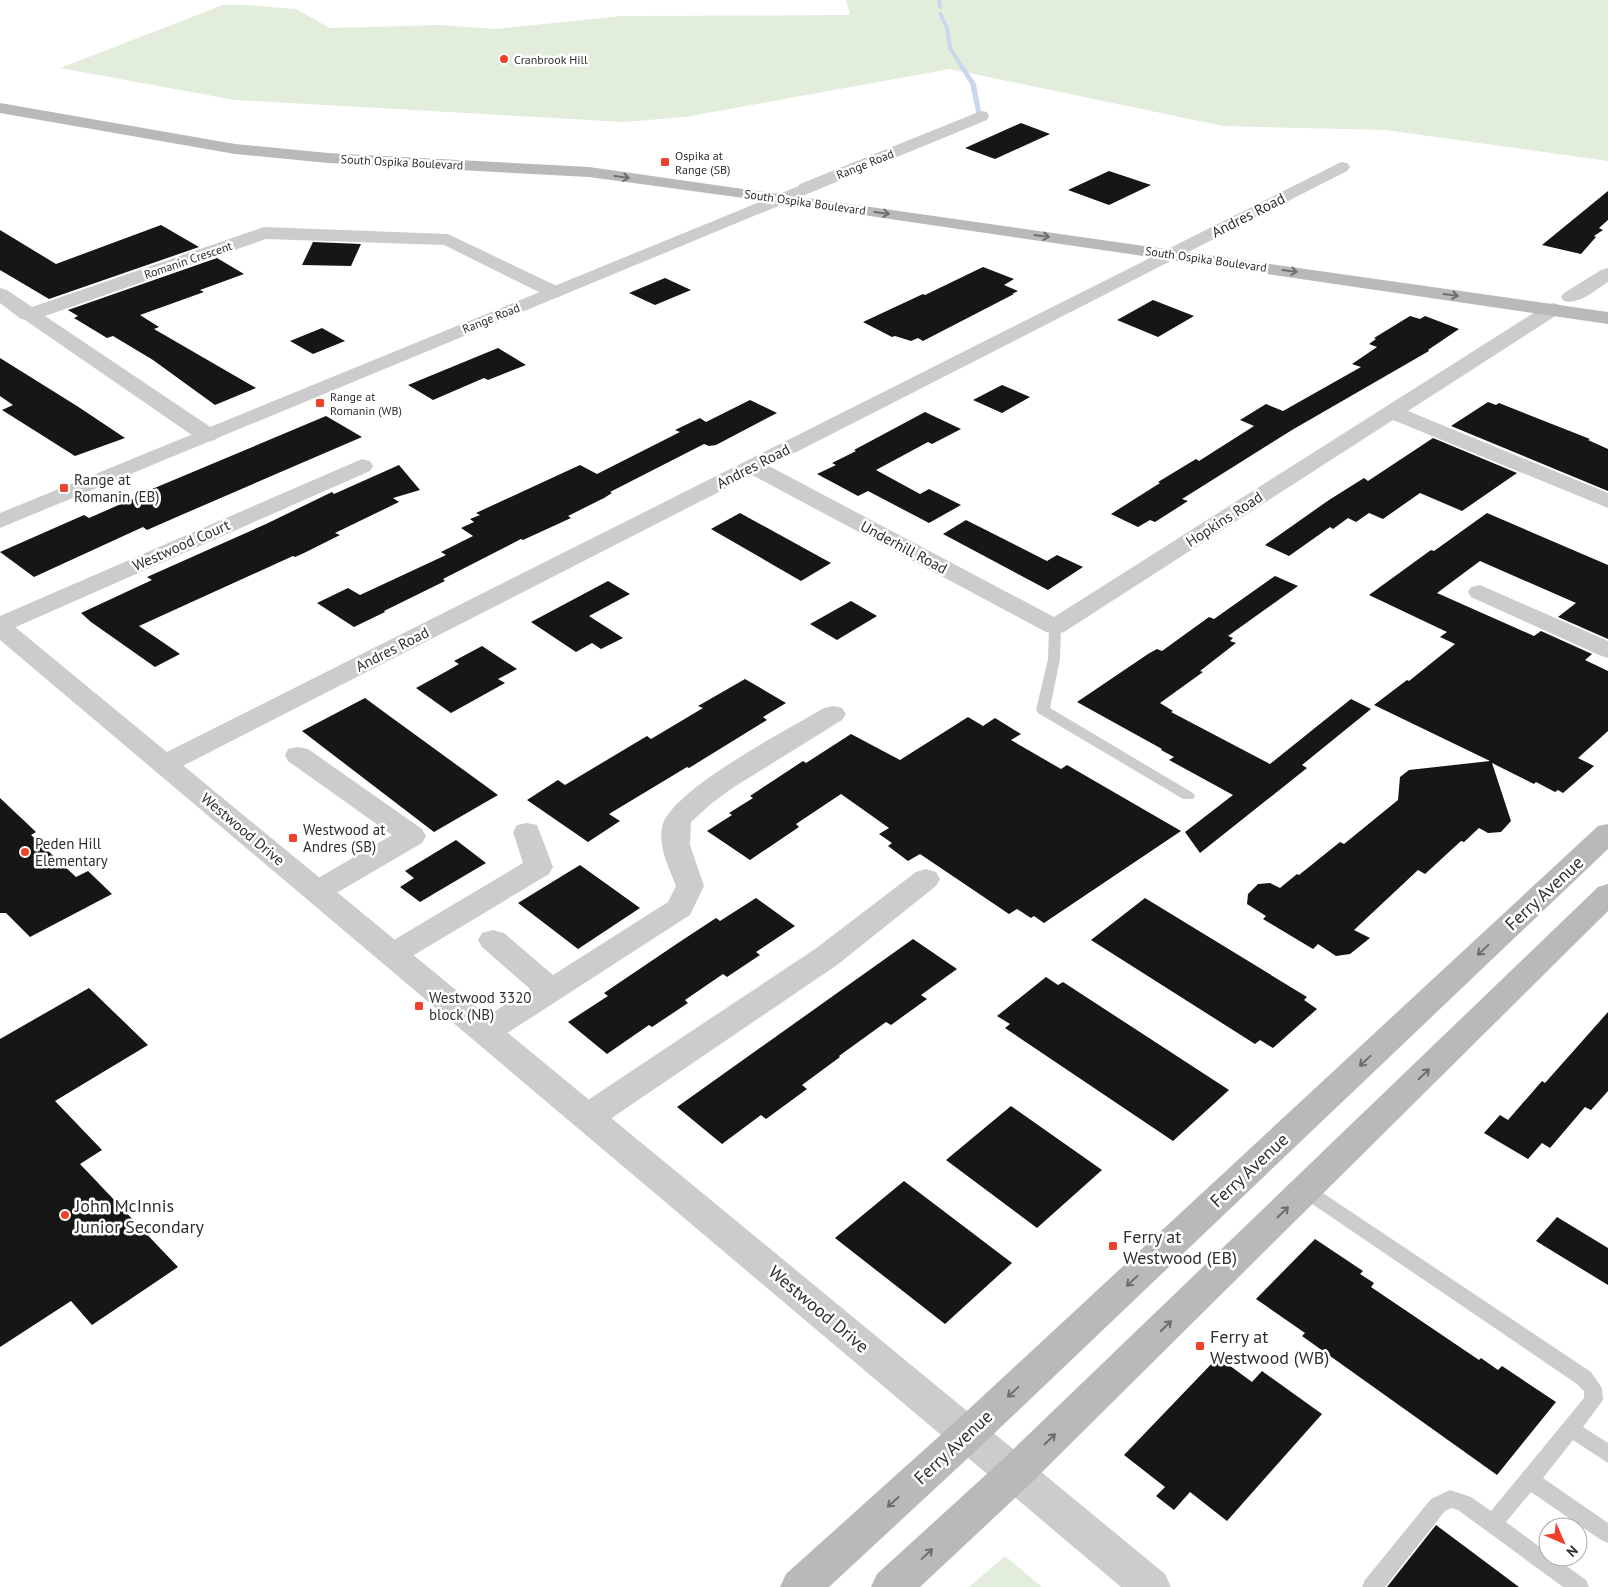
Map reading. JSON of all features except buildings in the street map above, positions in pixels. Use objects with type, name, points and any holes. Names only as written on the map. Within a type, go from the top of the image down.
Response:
[{"type":"main road","name":"South Ospika Boulevard","points":[[0,98],[259,140],[334,148],[519,156],[650,166],[1608,303]]},
{"type":"main road","name":"South Ospika Boulevard","points":[[0,108],[235,148],[328,158],[589,172],[1608,318]]},
{"type":"main road","name":"Ferry Avenue","points":[[800,1587],[968,1434],[1608,833]]},
{"type":"main road","points":[[891,1587],[1015,1473],[1608,894]]},
{"type":"street","name":"Range Road","points":[[0,521],[981,116]]},
{"type":"street","name":"Andres Road","points":[[165,764],[1341,167]]},
{"type":"street","name":"Romanin Crescent","points":[[28,315],[264,233],[448,240],[554,292]]},
{"type":"street","points":[[1571,297],[1608,274]]},
{"type":"street","points":[[0,294],[28,315],[207,435]]},
{"type":"street","name":"Hopkins Road","points":[[1055,627],[1553,309]]},
{"type":"street","points":[[1392,412],[1608,501]]},
{"type":"street","name":"Westwood Court","points":[[0,626],[362,466]]},
{"type":"street","name":"Underhill Road","points":[[752,466],[1055,627]]},
{"type":"street","points":[[1480,592],[1608,650]]},
{"type":"street","name":"Westwood Drive","points":[[0,626],[1151,1587]]},
{"type":"street","points":[[487,1031],[680,908],[690,886],[674,840],[678,819],[700,796],[833,714]]},
{"type":"street","points":[[298,755],[412,836],[318,891]]},
{"type":"street","points":[[393,954],[538,867],[527,832]]},
{"type":"street","points":[[588,1117],[826,957],[926,879]]},
{"type":"street","points":[[493,940],[552,990]]},
{"type":"lane","points":[[1055,627],[1054,659],[1043,710],[1188,796]]},
{"type":"lane","points":[[1305,1190],[1584,1378],[1593,1388],[1594,1400],[1493,1524]]},
{"type":"lane","points":[[1571,1429],[1608,1454]]},
{"type":"lane","points":[[1530,1480],[1608,1534]]},
{"type":"lane","points":[[1372,1587],[1438,1505],[1450,1499],[1464,1503],[1580,1587]]},
{"type":"green space","points":[[846,0],[1608,0],[1608,161],[1385,130],[1223,126],[950,69],[685,117],[624,122],[235,100],[60,68],[223,5],[296,9],[330,28],[440,25],[495,29],[622,16],[850,15]]},
{"type":"green space","points":[[1005,1556],[1042,1587],[969,1587]]},
{"type":"waterway","points":[[939,0],[940,8]]},
{"type":"waterway","points":[[940,13],[947,28],[950,48],[973,84],[980,116]]},
{"type":"place","name":"Cranbrook Hill","points":[[504,59]]},
{"type":"place","name":"Ospika at Range (SB)","points":[[665,162]]},
{"type":"place","name":"Range at Romanin (WB)","points":[[320,403]]},
{"type":"place","name":"Range at Romanin (EB)","points":[[64,488]]},
{"type":"place","name":"Westwood at Andres (SB)","points":[[293,838]]},
{"type":"place","name":"Peden Hill Elementary","points":[[25,852]]},
{"type":"place","name":"Westwood 3320 block (NB)","points":[[419,1006]]},
{"type":"place","name":"John McInnis Junior Secondary","points":[[65,1215]]},
{"type":"place","name":"Ferry at Westwood (EB)","points":[[1113,1246]]},
{"type":"place","name":"Ferry at Westwood (WB)","points":[[1200,1346]]}]
